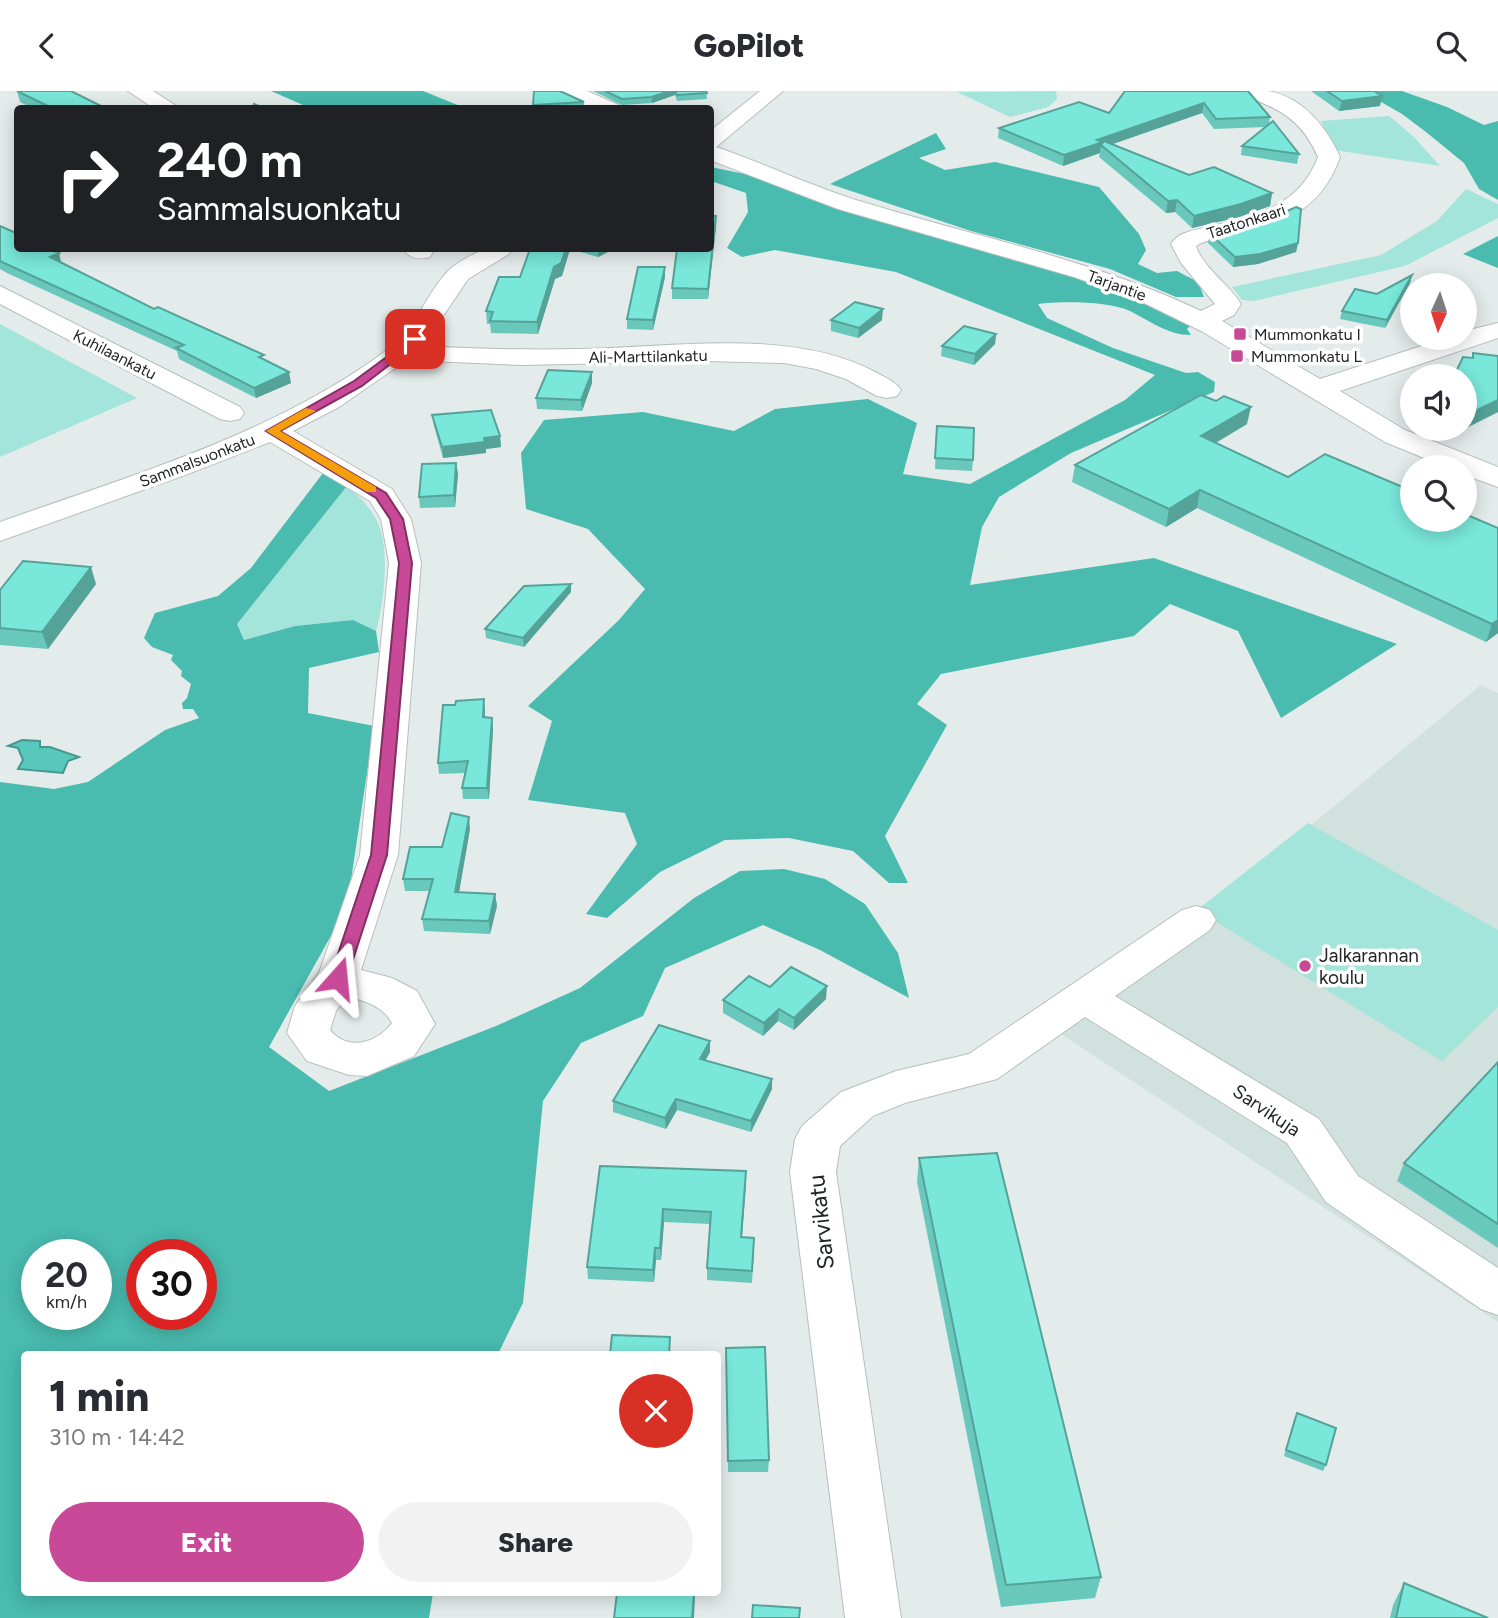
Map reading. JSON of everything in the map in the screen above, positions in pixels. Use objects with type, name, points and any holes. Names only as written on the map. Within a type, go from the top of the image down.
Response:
[{"type":"street","points":[[138,91],[164,105]]},
{"type":"street","points":[[569,91],[602,105]]},
{"type":"street","points":[[714,139],[772,91]]},
{"type":"street","name":"Taatonkaari","points":[[1201,321],[1225,310],[1228,304],[1218,287],[1186,253],[1183,244],[1192,238],[1272,216],[1288,208],[1321,180],[1329,157],[1320,135],[1298,116],[1267,97],[1250,91]]},
{"type":"street","name":"Tarjantie","points":[[714,154],[846,204],[1083,272],[1147,295],[1201,321],[1395,436],[1498,478]]},
{"type":"street","name":"Sammalsuonkatu","points":[[0,532],[272,431],[358,384],[402,352],[415,339],[459,274],[495,252]]},
{"type":"street","name":"Kuhilaankatu","points":[[0,294],[230,413]]},
{"type":"street","points":[[1316,390],[1495,330]]},
{"type":"street","name":"Ali-Marttilankatu","points":[[402,352],[592,357],[757,354],[797,356],[838,365],[887,390]]},
{"type":"street","points":[[272,431],[381,495],[396,519],[405,563],[379,855],[338,978]]},
{"type":"street","name":"Sarvikatu","points":[[873,1618],[813,1172],[818,1139],[857,1104],[896,1088],[982,1067],[1195,920]]},
{"type":"street","name":"Sarvikuja","points":[[1084,997],[1303,1131],[1342,1189],[1498,1294]]},
{"type":"shaded area","points":[[271,91],[423,91],[458,105],[303,105]]},
{"type":"shaded area","points":[[1056,91],[1057,99],[1048,107],[1010,117],[957,92]]},
{"type":"shaded area","points":[[1362,91],[1402,91],[1447,107],[1484,125],[1498,121],[1498,200],[1479,189],[1464,163],[1426,132],[1402,114]]},
{"type":"shaded area","points":[[1389,116],[1414,137],[1440,166],[1334,150],[1321,121]]},
{"type":"shaded area","points":[[936,133],[946,149],[919,158],[945,170],[995,162],[1099,187],[1139,234],[1146,250],[1138,264],[1157,273],[1177,271],[1198,282],[1204,297],[1176,297],[1110,269],[971,231],[830,184]]},
{"type":"shaded area","points":[[714,168],[773,180],[933,237],[1072,274],[1144,300],[1190,326],[1187,329],[1191,335],[1175,333],[1130,311],[1110,305],[1072,302],[1038,304],[1047,318],[1113,348],[1186,373],[1198,372],[1215,382],[1214,392],[1071,453],[999,497],[982,527],[970,585],[1154,558],[1397,644],[1281,718],[1238,631],[1170,604],[1134,636],[941,674],[917,704],[947,725],[885,836],[908,883],[889,883],[853,851],[789,838],[725,840],[660,872],[607,918],[586,914],[637,844],[625,813],[528,800],[552,721],[528,706],[619,620],[645,589],[588,529],[526,509],[521,453],[544,420],[643,412],[734,431],[775,409],[868,399],[917,423],[903,474],[970,484],[1125,400],[1155,375],[896,272],[775,250],[742,257],[727,248],[748,212],[746,193],[714,182]]},
{"type":"shaded area","points":[[1466,189],[1498,204],[1498,218],[1405,266],[1254,301],[1242,300],[1232,287],[1381,255],[1437,221]]},
{"type":"shaded area","points":[[1498,236],[1498,268],[1463,254]]},
{"type":"shaded area","points":[[0,324],[137,398],[0,457]]},
{"type":"shaded area","points":[[323,473],[347,486],[237,624],[244,640],[295,626],[353,620],[376,631],[379,652],[309,668],[308,713],[374,726],[347,907],[269,1047],[329,1091],[496,1026],[580,988],[694,898],[740,871],[784,869],[825,879],[865,904],[898,953],[909,998],[820,950],[763,925],[665,968],[643,1016],[581,1043],[543,1101],[523,1303],[499,1351],[21,1351],[21,1596],[433,1596],[429,1618],[0,1618],[0,782],[54,789],[88,782],[165,730],[199,718],[193,709],[183,709],[182,703],[187,698],[191,684],[181,676],[182,671],[171,660],[173,655],[152,647],[144,638],[155,613],[218,596],[251,568]]},
{"type":"shaded area","points":[[347,486],[369,508],[382,534],[385,561],[376,631],[353,620],[295,626],[244,640],[237,624]]},
{"type":"shaded area","name":"Jalkarannan koulu","points":[[1481,685],[1498,693],[1498,1322],[1029,1013],[1196,920]]},
{"type":"shaded area","points":[[22,740],[40,741],[40,747],[50,747],[79,757],[68,761],[63,773],[18,769],[23,760],[18,748],[8,746]]},
{"type":"shaded area","points":[[1308,823],[1498,930],[1498,1007],[1442,1061],[1197,910]]},
{"type":"building","points":[[17,91],[71,91],[99,105],[46,105]]},
{"type":"building","points":[[534,91],[560,91],[584,102],[533,105]]},
{"type":"building","points":[[605,91],[669,91],[652,97],[622,99]]},
{"type":"building","points":[[675,91],[706,91],[707,93],[677,95]]},
{"type":"building","points":[[1125,91],[1248,91],[1270,117],[1216,119],[1204,103],[1097,140],[1103,142],[1064,155],[999,128],[1079,102],[1109,113]]},
{"type":"building","points":[[1327,91],[1374,91],[1382,96],[1342,101]]},
{"type":"building","points":[[1273,121],[1299,154],[1242,146]]},
{"type":"building","points":[[1104,141],[1189,175],[1214,167],[1272,193],[1194,216],[1177,200],[1168,201],[1101,145]]},
{"type":"building","points":[[1296,207],[1301,209],[1298,243],[1260,254],[1235,257],[1210,234],[1271,218]]},
{"type":"building","points":[[0,226],[14,232],[14,252],[59,253],[50,257],[154,309],[158,307],[264,355],[259,357],[289,372],[254,388],[176,348],[184,345],[0,261]]},
{"type":"building","points":[[529,252],[565,252],[561,263],[554,267],[537,322],[490,321],[493,312],[486,311],[499,277],[520,277]]},
{"type":"building","points":[[677,252],[712,252],[708,289],[672,288]]},
{"type":"building","points":[[638,267],[665,267],[653,320],[627,319]]},
{"type":"building","points":[[1400,282],[1400,297],[1387,320],[1342,311],[1355,289],[1377,294]]},
{"type":"building","points":[[855,302],[883,309],[859,328],[831,320]]},
{"type":"building","points":[[964,326],[996,334],[975,354],[942,346]]},
{"type":"building","points":[[1473,353],[1498,356],[1498,400],[1477,410],[1477,364],[1460,364],[1463,357],[1473,358]]},
{"type":"building","points":[[548,370],[592,372],[581,400],[536,398]]},
{"type":"building","points":[[1201,395],[1216,401],[1224,396],[1251,407],[1201,436],[1288,477],[1325,454],[1400,486],[1400,532],[1477,532],[1477,519],[1498,528],[1498,620],[1492,624],[1200,490],[1169,509],[1075,465]]},
{"type":"building","points":[[491,410],[500,436],[484,438],[485,442],[442,447],[432,415]]},
{"type":"building","points":[[937,426],[974,428],[973,460],[935,458]]},
{"type":"building","points":[[456,463],[454,495],[419,497],[422,464]]},
{"type":"building","points":[[23,561],[91,567],[42,632],[0,628],[0,590]]},
{"type":"building","points":[[571,584],[523,638],[485,629],[524,586]]},
{"type":"building","points":[[484,699],[483,717],[492,718],[487,788],[462,788],[468,761],[438,763],[443,705]]},
{"type":"building","points":[[451,813],[469,817],[455,892],[495,894],[489,921],[422,919],[433,879],[403,879],[410,847],[442,847]]},
{"type":"building","points":[[791,967],[827,986],[794,1018],[779,1009],[764,1023],[723,1000],[749,976],[770,987]]},
{"type":"building","points":[[659,1025],[710,1041],[700,1059],[772,1079],[751,1121],[676,1099],[665,1118],[613,1101]]},
{"type":"building","points":[[1498,1062],[1498,1224],[1404,1163]]},
{"type":"building","points":[[997,1153],[1101,1577],[1006,1585],[919,1158]]},
{"type":"building","points":[[600,1166],[746,1171],[741,1237],[754,1238],[752,1271],[707,1268],[711,1212],[663,1209],[660,1248],[655,1248],[653,1270],[587,1267]]},
{"type":"building","points":[[612,1335],[670,1337],[669,1351],[610,1351]]},
{"type":"building","points":[[765,1347],[769,1460],[728,1461],[726,1348]]},
{"type":"building","points":[[1297,1413],[1336,1428],[1326,1465],[1286,1450]]},
{"type":"building","points":[[1404,1583],[1488,1618],[1396,1618]]},
{"type":"building","points":[[617,1596],[694,1596],[692,1618],[614,1618]]},
{"type":"building","points":[[753,1605],[800,1608],[799,1618],[752,1618]]},
{"type":"slow traffic","points":[[310,411],[272,431],[371,489]]},
{"type":"place","name":"Mummonkatu I","points":[[1240,334]]},
{"type":"place","name":"Mummonkatu L","points":[[1237,356]]},
{"type":"place","name":"Jalkarannan koulu","points":[[1305,966]]},
{"type":"route","points":[[338,978],[379,855],[405,563],[396,519],[381,495],[272,431],[358,384],[402,352],[415,339]]}]
